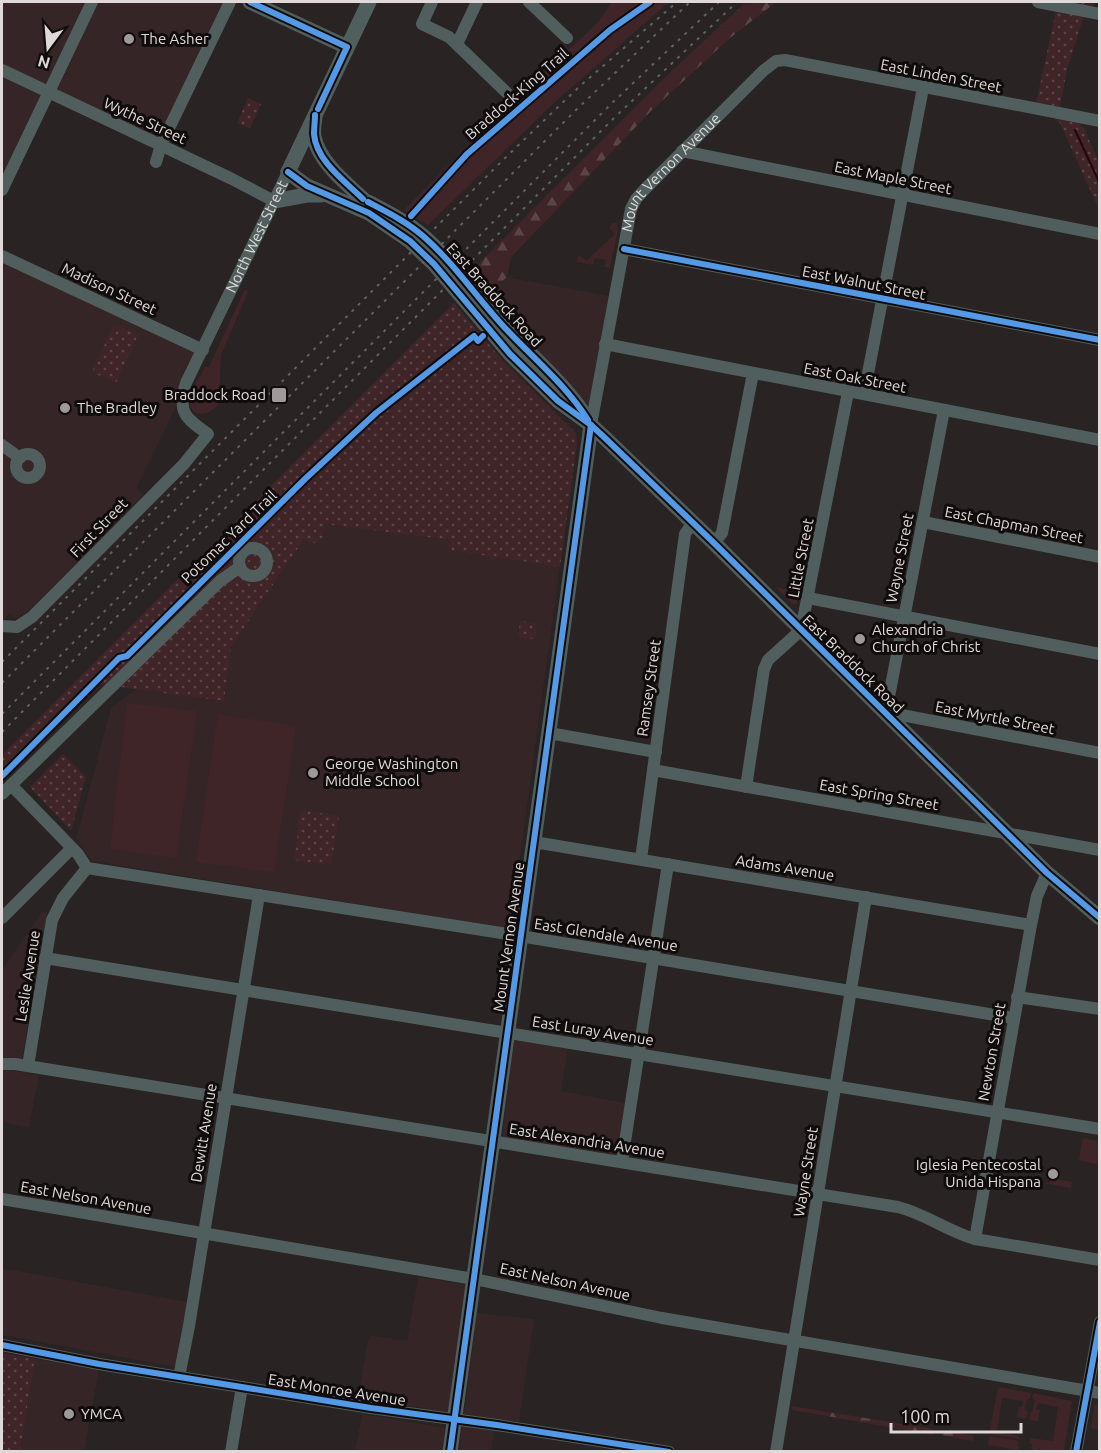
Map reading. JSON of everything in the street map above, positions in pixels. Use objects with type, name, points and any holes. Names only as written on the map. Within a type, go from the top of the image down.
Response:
[{"type":"main road","points":[[250,2],[347,47]]},
{"type":"main road","name":"North West Street","points":[[288,171],[369,2]]},
{"type":"main road","points":[[315,115],[314,136],[320,152],[330,166],[363,199]]},
{"type":"main road","name":"East Braddock Road","points":[[288,171],[307,186],[369,213],[410,241],[434,264],[510,354],[558,401],[591,425],[693,522],[1047,873],[1100,918]]},
{"type":"main road","name":"East Braddock Road","points":[[288,171],[310,176],[363,199],[413,228],[447,259],[506,329],[576,402],[591,425]]},
{"type":"main road","points":[[274,201],[308,195],[332,196]]},
{"type":"main road","name":"Mount Vernon Avenue","points":[[450,1452],[591,425]]},
{"type":"street","points":[[2,190],[92,2]]},
{"type":"street","points":[[156,162],[161,145],[230,2]]},
{"type":"street","points":[[432,2],[422,24],[449,37],[508,94]]},
{"type":"street","points":[[457,44],[477,2]]},
{"type":"street","points":[[529,2],[567,39]]},
{"type":"street","points":[[1038,2],[1100,14]]},
{"type":"street","name":"East Linden Street","points":[[776,61],[785,60],[1100,121]]},
{"type":"street","name":"Mount Vernon Avenue","points":[[591,425],[631,209],[636,199],[681,151],[776,61]]},
{"type":"street","name":"Wythe Street","points":[[2,70],[274,201]]},
{"type":"street","points":[[864,394],[923,88]]},
{"type":"street","name":"East Maple Street","points":[[681,151],[1100,234]]},
{"type":"street","name":"North West Street","points":[[208,434],[187,418],[181,402],[186,383],[288,171]]},
{"type":"street","name":"East Walnut Street","points":[[624,249],[1100,340]]},
{"type":"street","name":"Madison Street","points":[[2,255],[203,351]]},
{"type":"street","name":"East Oak Street","points":[[605,344],[1100,440]]},
{"type":"street","points":[[714,543],[722,533],[753,373]]},
{"type":"street","name":"Little Street","points":[[801,630],[849,392]]},
{"type":"street","name":"Wayne Street","points":[[886,712],[944,410]]},
{"type":"street","name":"First Street","points":[[2,626],[17,627],[32,617],[184,464],[208,434]]},
{"type":"street","points":[[2,446],[20,458]]},
{"type":"street","name":"Ramsey Street","points":[[641,859],[685,534],[693,522]]},
{"type":"street","name":"East Chapman Street","points":[[923,522],[1100,557]]},
{"type":"street","points":[[84,870],[78,854],[6,790],[220,581],[240,567]]},
{"type":"street","points":[[808,598],[1100,654]]},
{"type":"street","points":[[746,787],[764,669],[768,660],[801,630]]},
{"type":"street","name":"East Myrtle Street","points":[[886,712],[1100,753]]},
{"type":"street","points":[[549,733],[656,752]]},
{"type":"street","name":"East Spring Street","points":[[653,770],[1100,850]]},
{"type":"street","name":"Adams Avenue","points":[[534,842],[1031,925]]},
{"type":"street","points":[[2,918],[72,848]]},
{"type":"street","points":[[622,1161],[668,864]]},
{"type":"street","name":"East Glendale Avenue","points":[[84,870],[520,936],[1013,1018]]},
{"type":"street","name":"Leslie Avenue","points":[[28,1066],[54,913],[84,870]]},
{"type":"street","name":"Newton Street","points":[[975,1239],[1031,925],[1037,896],[1047,873]]},
{"type":"street","name":"Dewitt Avenue","points":[[179,1377],[259,895]]},
{"type":"street","name":"Wayne Street","points":[[776,1452],[866,897]]},
{"type":"street","name":"East Luray Avenue","points":[[45,958],[1100,1129]]},
{"type":"street","points":[[1017,997],[1100,1009]]},
{"type":"street","points":[[2,1064],[28,1066]]},
{"type":"street","name":"East Alexandria Avenue","points":[[28,1066],[818,1193],[910,1210],[922,1214],[956,1234],[975,1239],[1100,1260]]},
{"type":"street","name":"East Nelson Avenue","points":[[2,1199],[474,1279],[662,1318],[1093,1392]]},
{"type":"street","points":[[1076,1452],[1093,1392],[1100,1322]]},
{"type":"street","name":"East Monroe Avenue","points":[[2,1345],[242,1388],[669,1452]]},
{"type":"street","points":[[231,1452],[242,1388]]},
{"type":"shaded area","points":[[2,2],[231,2],[161,147],[49,93],[2,190]]},
{"type":"shaded area","points":[[2,257],[203,351],[136,489],[144,494],[26,613],[16,618],[8,614],[2,625]]},
{"type":"shaded area","points":[[507,277],[620,298],[598,418],[482,299]]},
{"type":"shaded area","name":"George Washington Middle School","points":[[325,524],[451,540],[450,550],[560,567],[510,929],[92,861],[76,839],[111,708],[136,689],[223,701],[231,647],[305,538]]},
{"type":"shaded area","points":[[42,912],[47,913],[22,1059],[2,1059],[2,970]]},
{"type":"shaded area","points":[[514,1040],[568,1049],[561,1091],[626,1103],[617,1157],[502,1139]]},
{"type":"shaded area","points":[[2,1071],[39,1075],[29,1128],[2,1122]]},
{"type":"shaded area","points":[[2,1268],[188,1302],[176,1367],[2,1335]]},
{"type":"shaded area","points":[[418,1277],[465,1285],[448,1412],[358,1398],[369,1335],[407,1341]]},
{"type":"shaded area","points":[[477,1313],[534,1319],[519,1422],[464,1414]]},
{"type":"shaded area","points":[[35,1359],[99,1370],[84,1451],[20,1452]]},
{"type":"shaded area","points":[[362,1414],[445,1428],[442,1451],[355,1451]]},
{"type":"shaded area","points":[[462,1426],[494,1431],[491,1451],[459,1452]]},
{"type":"green space","points":[[612,2],[669,2],[554,103],[428,225],[404,210],[598,22]]},
{"type":"green space","points":[[746,2],[776,2],[730,38],[651,111],[511,257],[507,277],[489,293],[471,271],[660,82]]},
{"type":"green space","points":[[1058,2],[1095,2],[1082,21],[1067,70],[1060,107],[1084,128],[1099,163],[1099,210],[1060,123],[1036,103]]},
{"type":"green space","points":[[248,98],[261,104],[250,128],[237,123]]},
{"type":"green space","points":[[617,223],[618,230],[610,268],[604,267],[606,260],[595,258],[593,265],[577,262],[580,255],[586,261],[615,234],[609,227]]},
{"type":"green space","points":[[245,289],[248,292],[221,355],[219,402],[211,411],[196,413],[190,405],[192,391],[205,367],[209,367]]},
{"type":"green space","points":[[454,303],[503,361],[576,433],[577,444],[560,567],[449,550],[450,540],[325,524],[323,537],[313,544],[304,539],[231,647],[224,701],[98,684],[2,780],[2,755]]},
{"type":"green space","points":[[114,324],[138,335],[116,383],[92,372]]},
{"type":"green space","points":[[776,587],[800,593],[796,604],[791,604]]},
{"type":"green space","points":[[520,621],[537,623],[535,639],[518,637]]},
{"type":"green space","points":[[127,703],[197,711],[176,858],[110,849]]},
{"type":"green space","points":[[218,714],[296,726],[274,872],[196,862]]},
{"type":"green space","points":[[63,754],[86,777],[71,831],[30,787]]},
{"type":"green space","points":[[301,810],[339,816],[331,865],[294,860]]},
{"type":"green space","points":[[1083,1138],[1099,1141],[1099,1165],[1079,1160]]},
{"type":"green space","points":[[1051,1178],[1072,1182],[1071,1188],[1042,1183],[1050,1183]]},
{"type":"green space","points":[[2,1353],[35,1359],[20,1451],[2,1451]]},
{"type":"green space","points":[[998,1387],[1031,1393],[1030,1398],[1026,1401],[1025,1408],[1028,1413],[1025,1419],[1017,1417],[1023,1401],[1002,1398],[997,1432],[1019,1436],[1019,1439],[993,1435],[990,1430]]},
{"type":"green space","points":[[1033,1393],[1072,1401],[1064,1451],[1041,1451],[1039,1448],[1037,1451],[1031,1451],[1030,1438],[1053,1441],[1058,1407],[1038,1403],[1036,1410],[1040,1410],[1038,1421],[1030,1420],[1035,1401],[1032,1398]]},
{"type":"green space","points":[[1100,1403],[1099,1430],[1091,1428],[1095,1404]]},
{"type":"green space","points":[[792,1406],[828,1412],[827,1416],[792,1410]]},
{"type":"green space","points":[[828,1412],[934,1429],[933,1435],[827,1416]]},
{"type":"green space","points":[[942,1431],[974,1436],[973,1441],[941,1435]]},
{"type":"green space","points":[[989,1436],[1019,1441],[1018,1450],[988,1445]]},
{"type":"waterway","points":[[1075,130],[1100,184]]},
{"type":"railway","points":[[2,662],[505,158],[580,86],[677,2]]},
{"type":"railway","points":[[2,683],[577,109],[690,2]]},
{"type":"railway","points":[[2,714],[611,104],[719,2]]},
{"type":"railway","points":[[2,732],[615,117],[737,2]]},
{"type":"cycle path","points":[[250,2],[347,47],[318,109]]},
{"type":"cycle path","name":"Braddock-King Trail","points":[[411,216],[467,154],[610,30],[650,2]]},
{"type":"cycle path","points":[[315,115],[314,134],[320,153],[333,170],[363,199]]},
{"type":"cycle path","points":[[288,172],[307,186],[369,213],[410,241],[434,264],[510,354],[558,401],[605,438],[1047,873],[1100,918]]},
{"type":"cycle path","points":[[368,202],[410,226],[434,246],[505,328],[559,383],[588,420]]},
{"type":"cycle path","points":[[624,249],[1100,340]]},
{"type":"cycle path","name":"Potomac Yard Trail","points":[[2,776],[119,658],[127,656],[305,479],[376,413],[474,336],[478,341],[483,336]]},
{"type":"cycle path","points":[[450,1452],[591,425]]},
{"type":"cycle path","points":[[1076,1452],[1100,1322]]},
{"type":"cycle path","points":[[2,1345],[99,1364],[371,1408],[669,1452]]},
{"type":"place","name":"The Asher","points":[[129,39]]},
{"type":"place","name":"Braddock Road","points":[[279,395]]},
{"type":"place","name":"The Bradley","points":[[65,408]]},
{"type":"place","name":"Alexandria Church of Christ","points":[[860,639]]},
{"type":"place","name":"George Washington Middle School","points":[[313,773]]},
{"type":"place","name":"Iglesia Pentecostal Unida Hispana","points":[[1053,1174]]},
{"type":"place","name":"YMCA","points":[[69,1414]]}]
